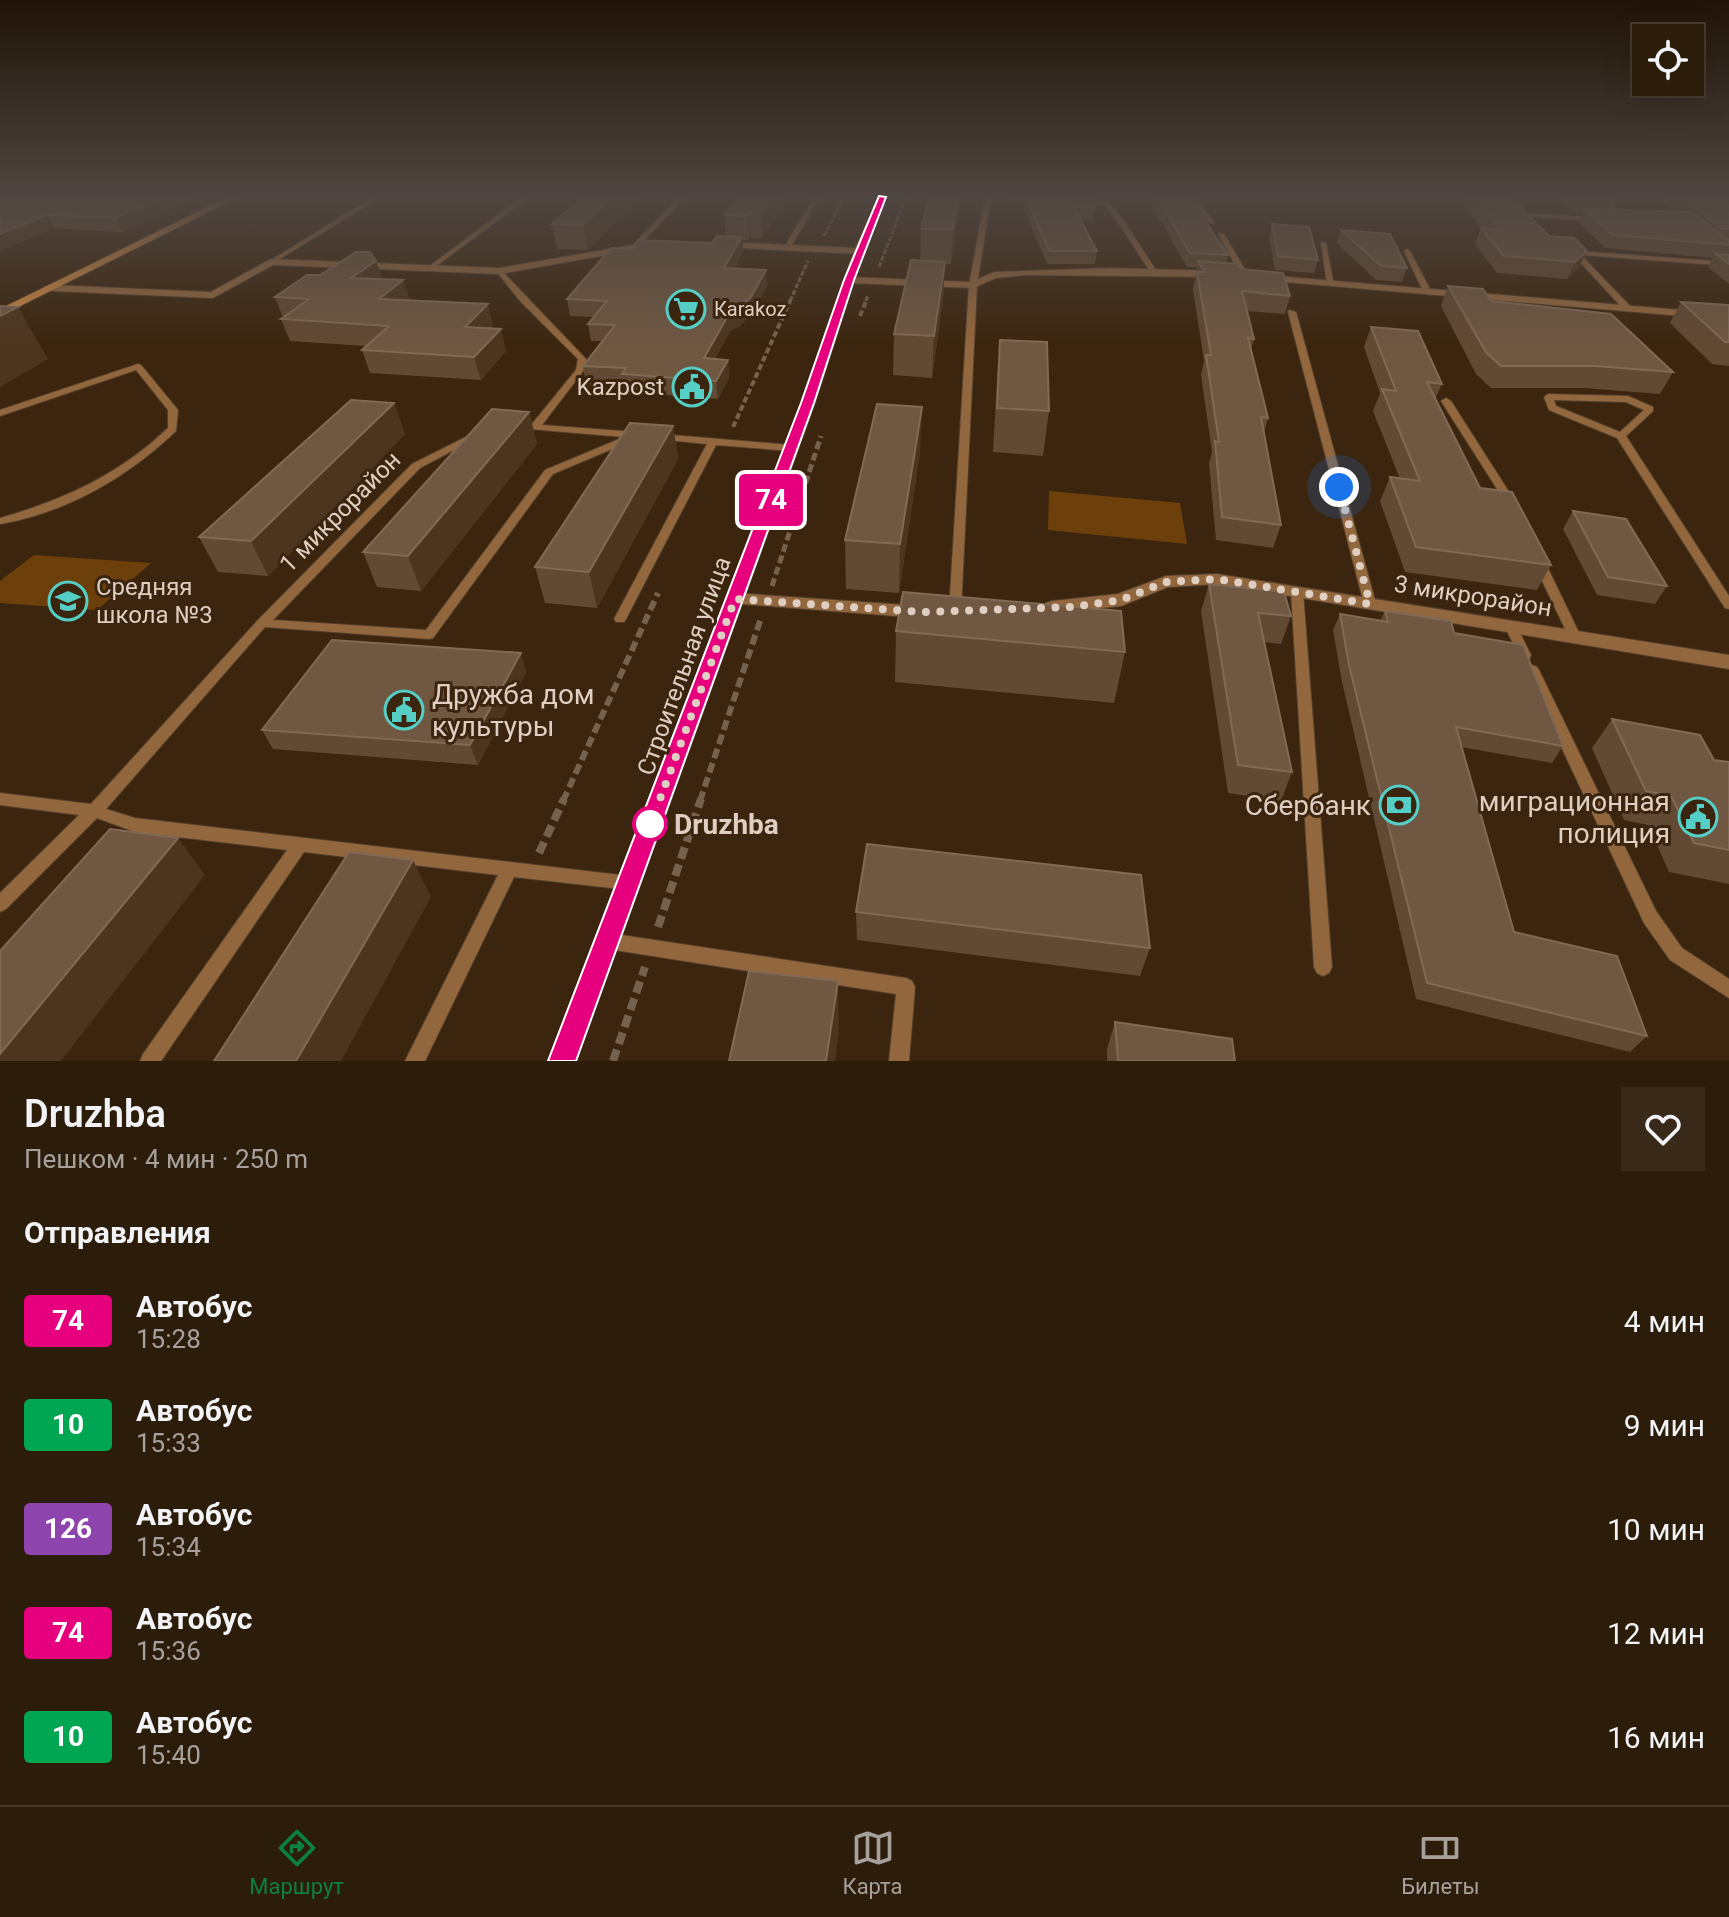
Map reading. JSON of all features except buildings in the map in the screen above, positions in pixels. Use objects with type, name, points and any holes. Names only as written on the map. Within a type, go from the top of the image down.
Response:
[{"type":"main road","points":[[0,313],[135,247]]},
{"type":"main road","name":"Строительная улица","points":[[562,1061],[791,448],[861,247]]},
{"type":"street","points":[[52,288],[213,295],[271,262],[500,271],[638,247]]},
{"type":"street","points":[[749,247],[859,251]]},
{"type":"street","points":[[849,280],[973,285],[994,275],[1027,272],[1153,272],[1729,317]]},
{"type":"street","name":"3 микрорайон","points":[[1028,608],[1121,600],[1166,582],[1217,579],[1729,662]]},
{"type":"street","points":[[735,599],[924,612],[963,610]]},
{"type":"lane","points":[[271,262],[296,247]]},
{"type":"lane","points":[[429,269],[459,247]]},
{"type":"lane","points":[[963,610],[973,285],[980,247]]},
{"type":"lane","points":[[1137,247],[1153,272]]},
{"type":"lane","points":[[1228,247],[1245,277]]},
{"type":"lane","points":[[1324,247],[1331,284]]},
{"type":"lane","points":[[1568,247],[1628,309]]},
{"type":"lane","points":[[1407,251],[1428,293]]},
{"type":"lane","points":[[1575,253],[1729,264]]},
{"type":"lane","points":[[500,271],[582,359],[580,370],[535,427]]},
{"type":"lane","points":[[1292,312],[1370,604]]},
{"type":"lane","points":[[0,413],[138,367],[173,410],[173,429],[156,447],[106,480],[43,511],[1,521]]},
{"type":"lane","points":[[1621,436],[1650,409],[1628,399],[1548,397],[1552,408],[1621,436],[1729,605]]},
{"type":"lane","points":[[1446,401],[1517,514]]},
{"type":"lane","points":[[510,426],[791,448]]},
{"type":"lane","name":"1 микрорайон","points":[[0,904],[94,811],[262,623],[416,466],[486,433]]},
{"type":"lane","points":[[262,623],[429,635],[549,472],[637,435]]},
{"type":"lane","points":[[620,619],[719,442]]},
{"type":"lane","points":[[1536,555],[1575,637]]},
{"type":"lane","points":[[1297,592],[1323,967]]},
{"type":"lane","points":[[1511,627],[1650,917],[1676,954],[1729,989]]},
{"type":"lane","points":[[0,799],[94,811],[135,825],[629,883]]},
{"type":"lane","points":[[150,1061],[300,844]]},
{"type":"lane","points":[[415,1061],[510,868]]},
{"type":"lane","points":[[607,940],[906,987],[899,1061]]},
{"type":"path","points":[[719,442],[816,247]]},
{"type":"path","points":[[855,330],[887,247]]},
{"type":"path","points":[[613,1061],[825,420]]},
{"type":"path","points":[[531,871],[661,585]]},
{"type":"shaded area","points":[[1049,491],[1180,503],[1187,544],[1048,530]]},
{"type":"shaded area","points":[[34,555],[151,563],[97,610],[0,603],[0,581]]},
{"type":"bus line","name":"74","points":[[562,1061],[808,403],[861,247]]},
{"type":"place","name":"Кarakoz","points":[[686,309]]},
{"type":"place","name":"Kazpost","points":[[692,387]]},
{"type":"place","name":"Средняя школа №3","points":[[68,601]]},
{"type":"place","name":"Дружба дом культуры","points":[[404,710]]},
{"type":"place","name":"Сбербанк","points":[[1399,805]]},
{"type":"place","name":"миграционная полиция","points":[[1698,817]]},
{"type":"place","name":"Druzhba","points":[[650,824]]},
{"type":"route","points":[[650,824],[648,831],[735,599],[924,612],[1071,607],[1121,600],[1166,582],[1217,579],[1370,604],[1339,487]]}]
